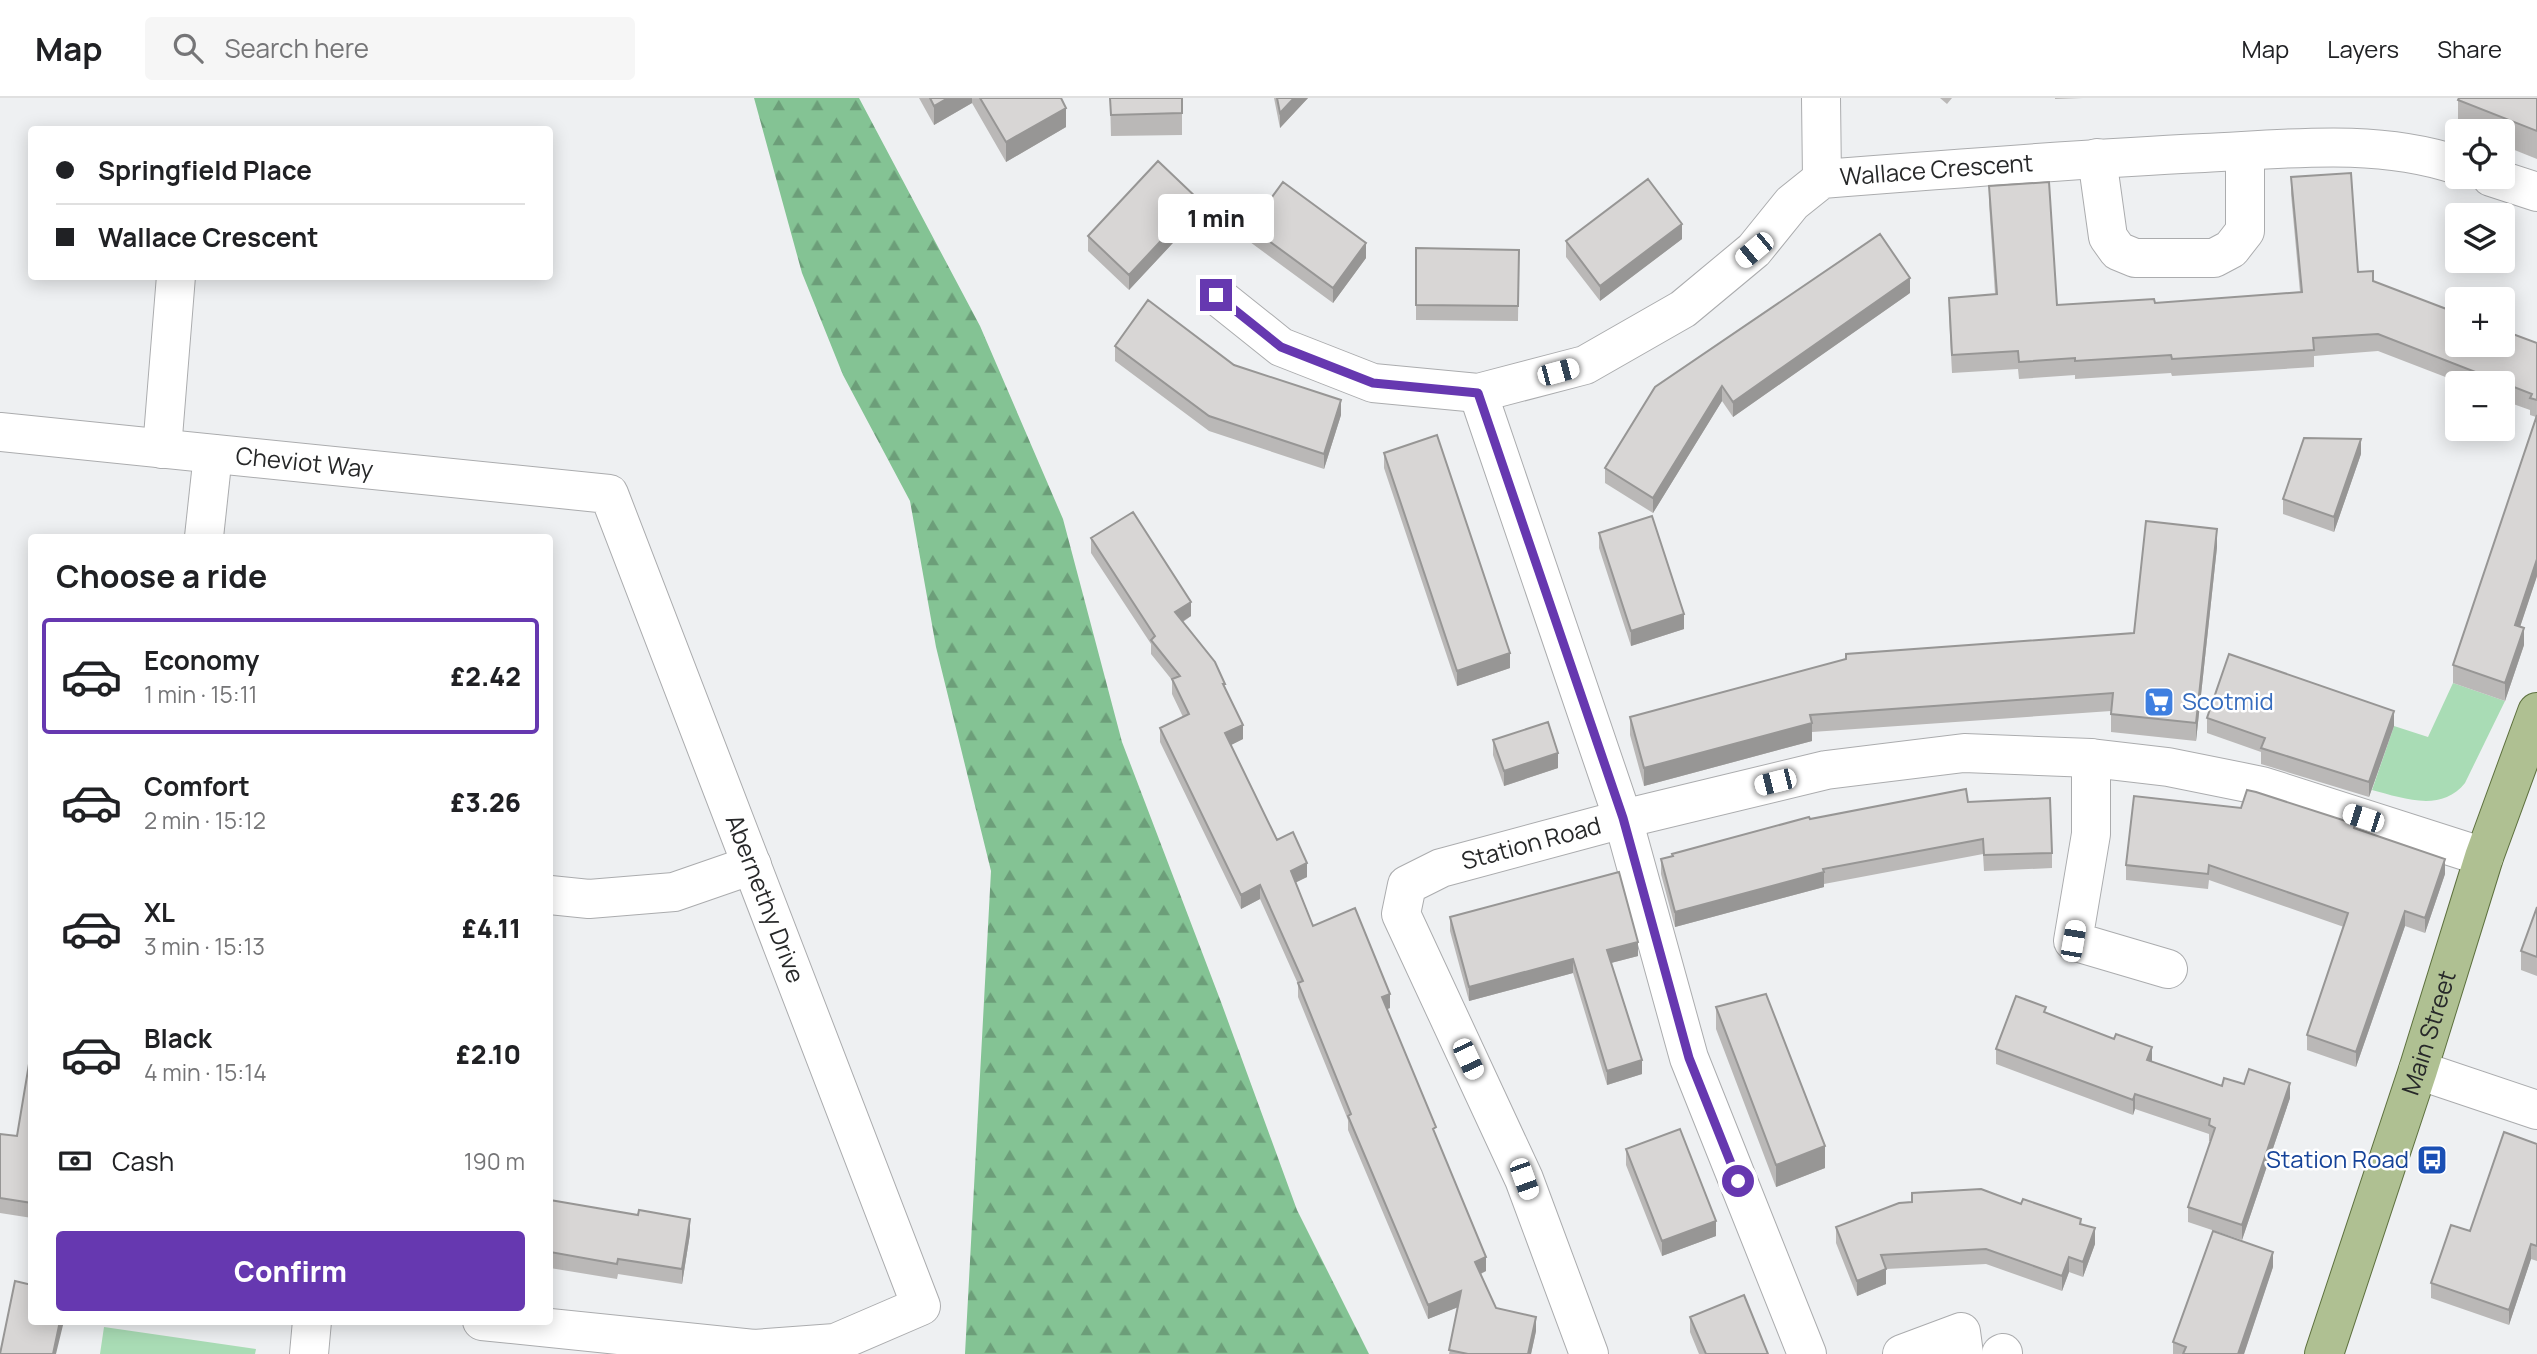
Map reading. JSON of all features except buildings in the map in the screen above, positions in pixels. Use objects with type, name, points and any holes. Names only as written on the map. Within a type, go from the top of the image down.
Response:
[{"type":"main road","name":"Main Street","points":[[2324,1354],[2418,1070],[2484,858],[2537,712]]},
{"type":"street","points":[[1821,98],[1822,178]]},
{"type":"street","name":"Wallace Crescent","points":[[1216,295],[1281,347],[1373,383],[1478,393],[1585,365],[1683,309],[1754,250],[1792,203],[1822,178],[2097,158],[2356,147],[2426,155],[2445,162]]},
{"type":"street","points":[[2097,158],[2108,237],[2118,251],[2135,258],[2214,258],[2231,249],[2245,231],[2245,151]]},
{"type":"street","points":[[2515,185],[2537,192]]},
{"type":"street","points":[[162,449],[176,280]]},
{"type":"street","points":[[1478,393],[1623,818],[1689,1058],[1807,1354]]},
{"type":"street","name":"Cheviot Way","points":[[0,432],[609,495]]},
{"type":"street","points":[[204,534],[213,454]]},
{"type":"street","name":"Abernethy Drive","points":[[516,1325],[754,1349],[835,1343],[921,1306],[609,495]]},
{"type":"street","name":"Station Road","points":[[1589,1354],[1524,1179],[1401,914],[1407,885],[1441,868],[1623,818],[1826,770],[1964,753],[2091,758],[2168,767],[2262,786],[2484,858]]},
{"type":"street","points":[[2091,758],[2091,834],[2073,941],[2168,969]]},
{"type":"street","points":[[553,895],[589,899],[674,892],[752,866]]},
{"type":"street","points":[[2418,1070],[2537,1110]]},
{"type":"street","points":[[309,1354],[312,1325]]},
{"type":"street","points":[[1902,1354],[1961,1332],[1964,1354]]},
{"type":"green space","points":[[754,98],[859,98],[980,326],[1063,519],[1122,742],[1297,1210],[1369,1354],[965,1354],[991,871],[936,647],[910,501],[843,375],[802,273]]},
{"type":"green space","points":[[2453,683],[2505,701],[2465,783],[2445,798],[2433,801],[2409,799],[2372,790],[2394,726],[2428,737]]},
{"type":"green space","points":[[104,1327],[256,1349],[255,1354],[100,1354]]},
{"type":"place","name":"Scotmid","points":[[2159,702]]},
{"type":"place","name":"Station Road","points":[[2432,1160]]},
{"type":"route","points":[[1216,295],[1281,347],[1373,383],[1478,393],[1623,818],[1689,1058],[1738,1181]]}]
